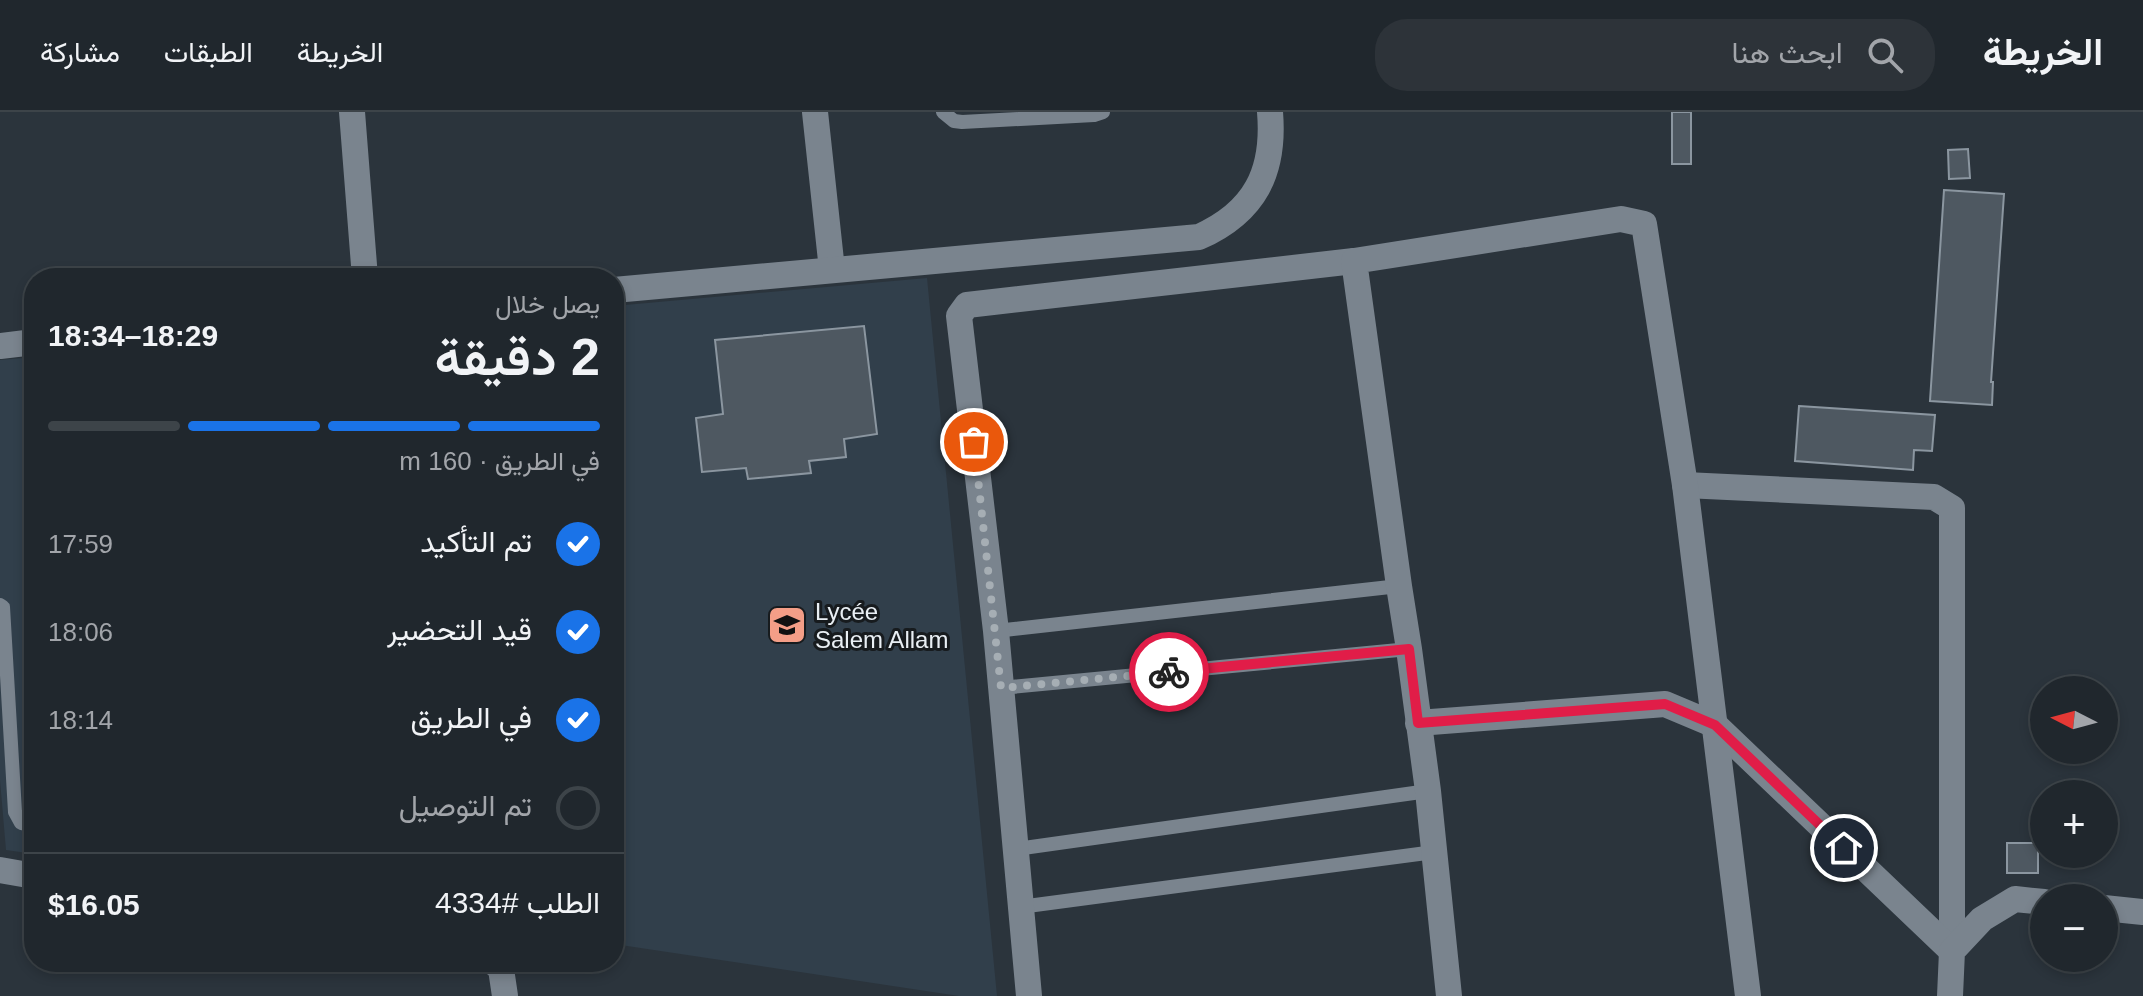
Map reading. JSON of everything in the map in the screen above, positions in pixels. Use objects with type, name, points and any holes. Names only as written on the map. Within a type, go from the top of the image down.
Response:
[{"type":"street","points":[[352,112],[364,268]]},
{"type":"street","points":[[815,112],[832,270]]},
{"type":"street","points":[[624,289],[1199,237],[1219,228],[1251,200],[1270,158],[1270,112]]},
{"type":"street","points":[[1029,996],[996,631],[959,316],[967,305],[1354,261],[1621,219],[1644,224],[1685,485],[1748,996]]},
{"type":"street","points":[[1354,261],[1428,791],[1449,996]]},
{"type":"street","points":[[0,346],[24,343]]},
{"type":"street","points":[[1685,485],[1934,497],[1952,508],[1950,996]]},
{"type":"street","points":[[1418,723],[1665,704],[1715,725],[1952,951]]},
{"type":"street","points":[[0,870],[24,874]]},
{"type":"street","points":[[1952,951],[1982,919],[2015,899],[2030,901]]},
{"type":"street","points":[[2118,909],[2143,912]]},
{"type":"street","points":[[501,972],[505,996]]},
{"type":"lane","points":[[943,112],[954,121],[962,122],[1103,112]]},
{"type":"lane","points":[[996,631],[1399,586]]},
{"type":"lane","points":[[0,605],[3,607],[15,812],[24,824]]},
{"type":"lane","points":[[1001,688],[1409,649]]},
{"type":"lane","points":[[1016,849],[1428,791]]},
{"type":"lane","points":[[1020,907],[1434,852]]},
{"type":"shaded area","name":"Lycée Salem Allam","points":[[927,278],[997,996],[959,996],[624,946],[624,305]]},
{"type":"shaded area","points":[[24,358],[24,853],[6,850],[0,780],[0,360]]},
{"type":"building","points":[[1672,112],[1691,112],[1691,164],[1672,164]]},
{"type":"building","points":[[1968,149],[1970,178],[1949,179],[1948,150]]},
{"type":"building","points":[[1944,190],[2004,194],[1992,405],[1930,401]]},
{"type":"building","points":[[864,326],[877,434],[844,439],[846,457],[809,461],[811,473],[748,479],[746,468],[702,472],[696,418],[723,414],[715,340]]},
{"type":"building","points":[[1799,406],[1935,415],[1932,451],[1914,450],[1913,470],[1795,461]]},
{"type":"building","points":[[2007,843],[2030,843],[2030,868],[2038,868],[2038,873],[2007,873]]},
{"type":"way so far","points":[[974,442],[1001,688],[1169,672]]},
{"type":"place","name":"Lycée Salem Allam","points":[[787,625]]},
{"type":"route","points":[[1169,672],[1409,649],[1418,723],[1665,704],[1715,725],[1844,848]]}]
